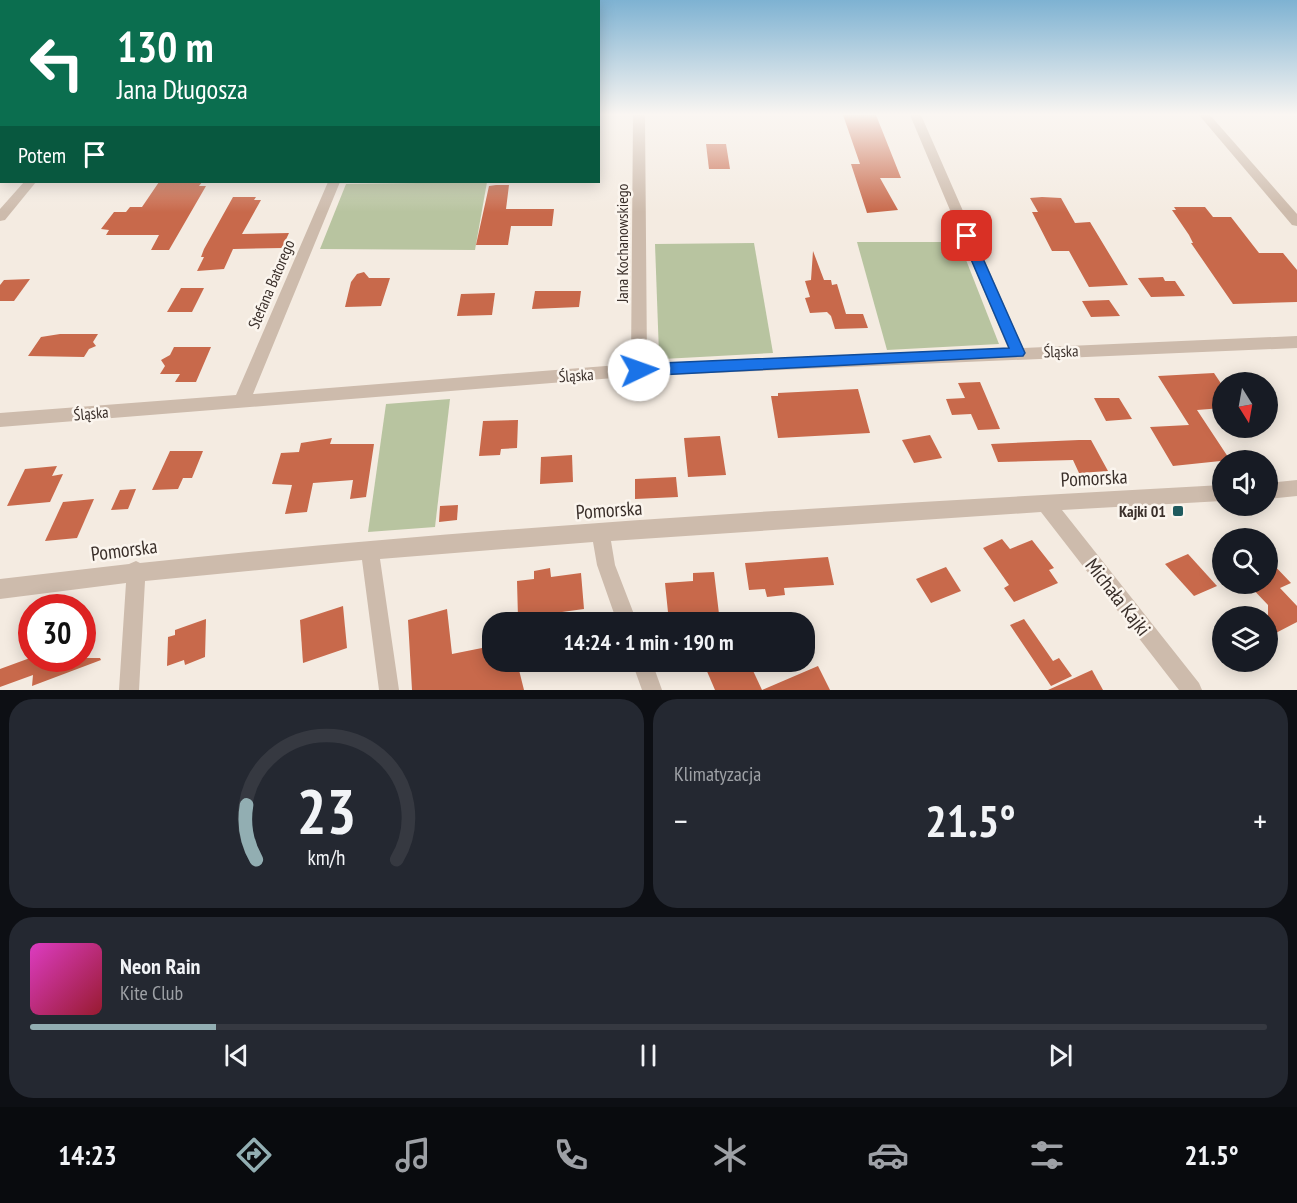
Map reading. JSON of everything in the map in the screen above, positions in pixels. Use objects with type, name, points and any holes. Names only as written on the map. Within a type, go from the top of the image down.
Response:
[{"type":"street","name":"Jana Kochanowskiego","points":[[639,147],[639,370]]},
{"type":"street","points":[[929,147],[1018,353]]},
{"type":"street","points":[[1232,147],[1297,222]]},
{"type":"street","points":[[0,217],[29,183]]},
{"type":"street","name":"Stefana Batorego","points":[[242,400],[334,183]]},
{"type":"street","name":"Śląska","points":[[0,420],[639,370],[1297,342]]},
{"type":"street","points":[[1278,490],[1297,488]]},
{"type":"street","name":"Pomorska","points":[[0,589],[136,570],[370,550],[1044,503],[1212,494]]},
{"type":"street","name":"Michała Kajki","points":[[1044,503],[1192,690]]},
{"type":"street","points":[[601,533],[606,565],[623,612]]},
{"type":"street","points":[[370,550],[389,690]]},
{"type":"street","points":[[129,690],[136,570]]},
{"type":"street","points":[[646,672],[652,690]]},
{"type":"green space","points":[[487,183],[475,250],[320,249],[346,184]]},
{"type":"green space","points":[[857,242],[959,242],[999,344],[887,350]]},
{"type":"green space","points":[[754,243],[773,353],[663,359],[659,354],[655,244]]},
{"type":"green space","points":[[450,399],[435,527],[368,532],[386,404]]},
{"type":"building","points":[[706,147],[727,147],[730,169],[709,169]]},
{"type":"building","points":[[854,147],[889,147],[901,178],[880,178],[898,210],[867,213],[851,164],[860,164]]},
{"type":"building","points":[[158,183],[201,183],[199,186],[206,186],[169,250],[151,250],[159,235],[106,235],[109,230],[101,229],[114,212],[126,212],[130,207],[142,207]]},
{"type":"building","points":[[509,185],[506,209],[554,209],[552,226],[511,226],[508,245],[476,245],[489,186]]},
{"type":"building","points":[[233,197],[256,197],[254,200],[261,200],[242,234],[289,233],[282,248],[233,249],[224,269],[197,271],[204,257],[201,257],[204,249]]},
{"type":"building","points":[[1030,198],[1061,198],[1075,223],[1090,222],[1128,285],[1089,287],[1069,251],[1052,251],[1032,212],[1038,212]]},
{"type":"building","points":[[1174,207],[1205,207],[1213,217],[1231,217],[1259,253],[1283,253],[1297,270],[1297,302],[1233,304],[1191,243],[1193,243],[1189,235],[1172,210],[1176,210]]},
{"type":"building","points":[[813,251],[824,280],[831,280],[832,285],[837,284],[846,314],[863,314],[868,328],[835,329],[831,316],[827,312],[810,313],[805,298],[810,297],[805,281],[811,280]]},
{"type":"building","points":[[364,272],[369,278],[390,278],[381,306],[345,307],[351,282],[357,274]]},
{"type":"building","points":[[1163,277],[1165,281],[1175,281],[1185,296],[1151,297],[1138,278]]},
{"type":"building","points":[[30,279],[14,301],[0,301],[0,285],[4,280]]},
{"type":"building","points":[[181,288],[204,288],[192,312],[167,312]]},
{"type":"building","points":[[535,291],[581,291],[579,307],[532,309]]},
{"type":"building","points":[[495,293],[492,315],[457,316],[461,294]]},
{"type":"building","points":[[1109,300],[1120,316],[1091,317],[1082,301]]},
{"type":"building","points":[[60,334],[98,334],[93,342],[96,346],[89,349],[84,357],[28,356],[41,337]]},
{"type":"building","points":[[174,347],[211,347],[196,382],[175,382],[180,374],[160,374],[165,366],[161,360],[170,355]]},
{"type":"building","points":[[1212,373],[1212,409],[1197,410],[1212,433],[1212,438],[1215,438],[1223,450],[1212,450],[1212,462],[1173,466],[1150,427],[1189,425],[1158,376]]},
{"type":"building","points":[[980,382],[1000,429],[978,430],[971,414],[952,415],[946,399],[965,398],[958,383]]},
{"type":"building","points":[[858,389],[870,433],[778,438],[771,396],[778,396],[778,393]]},
{"type":"building","points":[[1094,398],[1119,398],[1132,419],[1106,421]]},
{"type":"building","points":[[518,420],[517,448],[501,449],[500,455],[479,456],[483,421]]},
{"type":"building","points":[[930,435],[942,458],[914,463],[902,440]]},
{"type":"building","points":[[720,436],[726,475],[688,477],[684,438]]},
{"type":"building","points":[[332,438],[330,444],[374,444],[366,497],[350,499],[353,480],[313,483],[307,512],[285,514],[292,485],[272,484],[281,453],[299,452],[301,443]]},
{"type":"building","points":[[1091,440],[1108,471],[1079,473],[1073,460],[998,462],[991,444]]},
{"type":"building","points":[[170,451],[203,451],[192,478],[183,478],[178,489],[152,490]]},
{"type":"building","points":[[572,455],[573,482],[540,484],[541,457]]},
{"type":"building","points":[[57,466],[52,476],[63,474],[50,502],[7,506],[25,469]]},
{"type":"building","points":[[676,477],[678,497],[635,499],[635,479]]},
{"type":"building","points":[[136,489],[128,509],[111,510],[120,490]]},
{"type":"building","points":[[94,499],[77,538],[45,541],[63,502]]},
{"type":"building","points":[[458,505],[457,520],[439,522],[440,506]]},
{"type":"building","points":[[1002,539],[1010,549],[1032,540],[1054,568],[1049,570],[1058,583],[1014,602],[1004,588],[1009,585],[983,548]]},
{"type":"building","points":[[1188,554],[1212,580],[1212,588],[1194,596],[1165,564]]},
{"type":"building","points":[[828,557],[834,585],[784,588],[785,595],[767,597],[765,589],[749,590],[745,563]]},
{"type":"building","points":[[946,567],[961,591],[931,603],[916,579]]},
{"type":"building","points":[[550,568],[551,577],[581,573],[584,609],[562,612],[518,612],[517,581],[534,579],[534,571]]},
{"type":"building","points":[[1278,569],[1291,583],[1280,588],[1297,606],[1297,622],[1278,632],[1278,606],[1268,605],[1258,594],[1278,594]]},
{"type":"building","points":[[714,572],[719,612],[668,612],[665,583],[693,581],[693,573]]},
{"type":"building","points":[[343,606],[347,648],[303,663],[300,620]]},
{"type":"building","points":[[447,609],[452,654],[482,648],[482,672],[520,672],[524,690],[412,690],[408,620]]},
{"type":"building","points":[[206,619],[205,657],[185,665],[184,660],[167,666],[168,637],[175,635],[175,630]]},
{"type":"building","points":[[1024,619],[1053,661],[1059,658],[1072,676],[1051,686],[1010,625]]},
{"type":"building","points":[[18,662],[18,672],[69,672],[32,686],[33,675],[0,687],[0,669]]},
{"type":"building","points":[[818,666],[830,690],[762,690],[804,672],[815,672],[815,667]]},
{"type":"building","points":[[1092,670],[1103,690],[1048,690]]},
{"type":"building","points":[[707,672],[754,672],[762,690],[715,690]]},
{"type":"place","name":"Kajki 01","points":[[1178,511]]},
{"type":"route","points":[[639,370],[1018,353],[967,236]]}]
